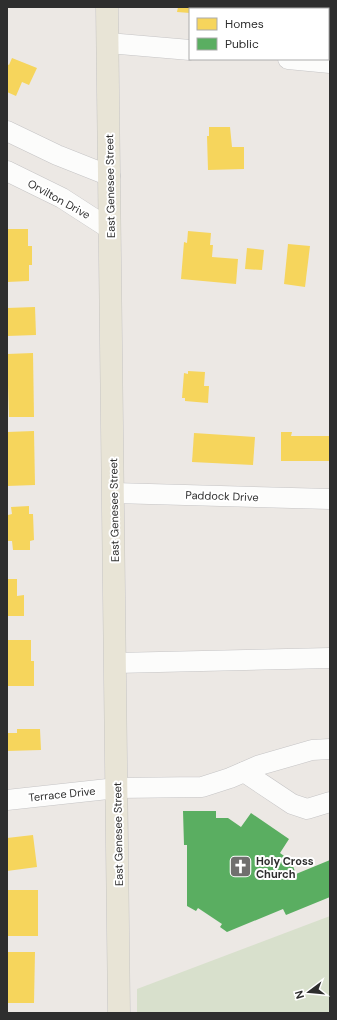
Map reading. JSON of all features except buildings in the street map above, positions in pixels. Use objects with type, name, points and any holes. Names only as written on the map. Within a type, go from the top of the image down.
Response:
[{"type":"main road","name":"East Genesee Street","points":[[107,7],[114,493],[119,1013]]},
{"type":"street","points":[[108,43],[189,50]]},
{"type":"street","points":[[298,60],[330,63]]},
{"type":"street","points":[[7,131],[57,155],[110,176]]},
{"type":"street","name":"Orvilton Drive","points":[[7,171],[62,198],[110,229]]},
{"type":"street","name":"Paddock Drive","points":[[114,493],[330,499]]},
{"type":"street","points":[[116,663],[330,658]]},
{"type":"street","name":"Terrace Drive","points":[[7,800],[117,788],[202,787],[230,778],[260,765],[312,750],[330,749]]},
{"type":"street","points":[[244,772],[292,804],[307,809],[330,802]]},
{"type":"green space","points":[[330,916],[330,1013],[137,1013],[137,989]]},
{"type":"place","name":"Holy Cross Church","points":[[240,867]]}]
